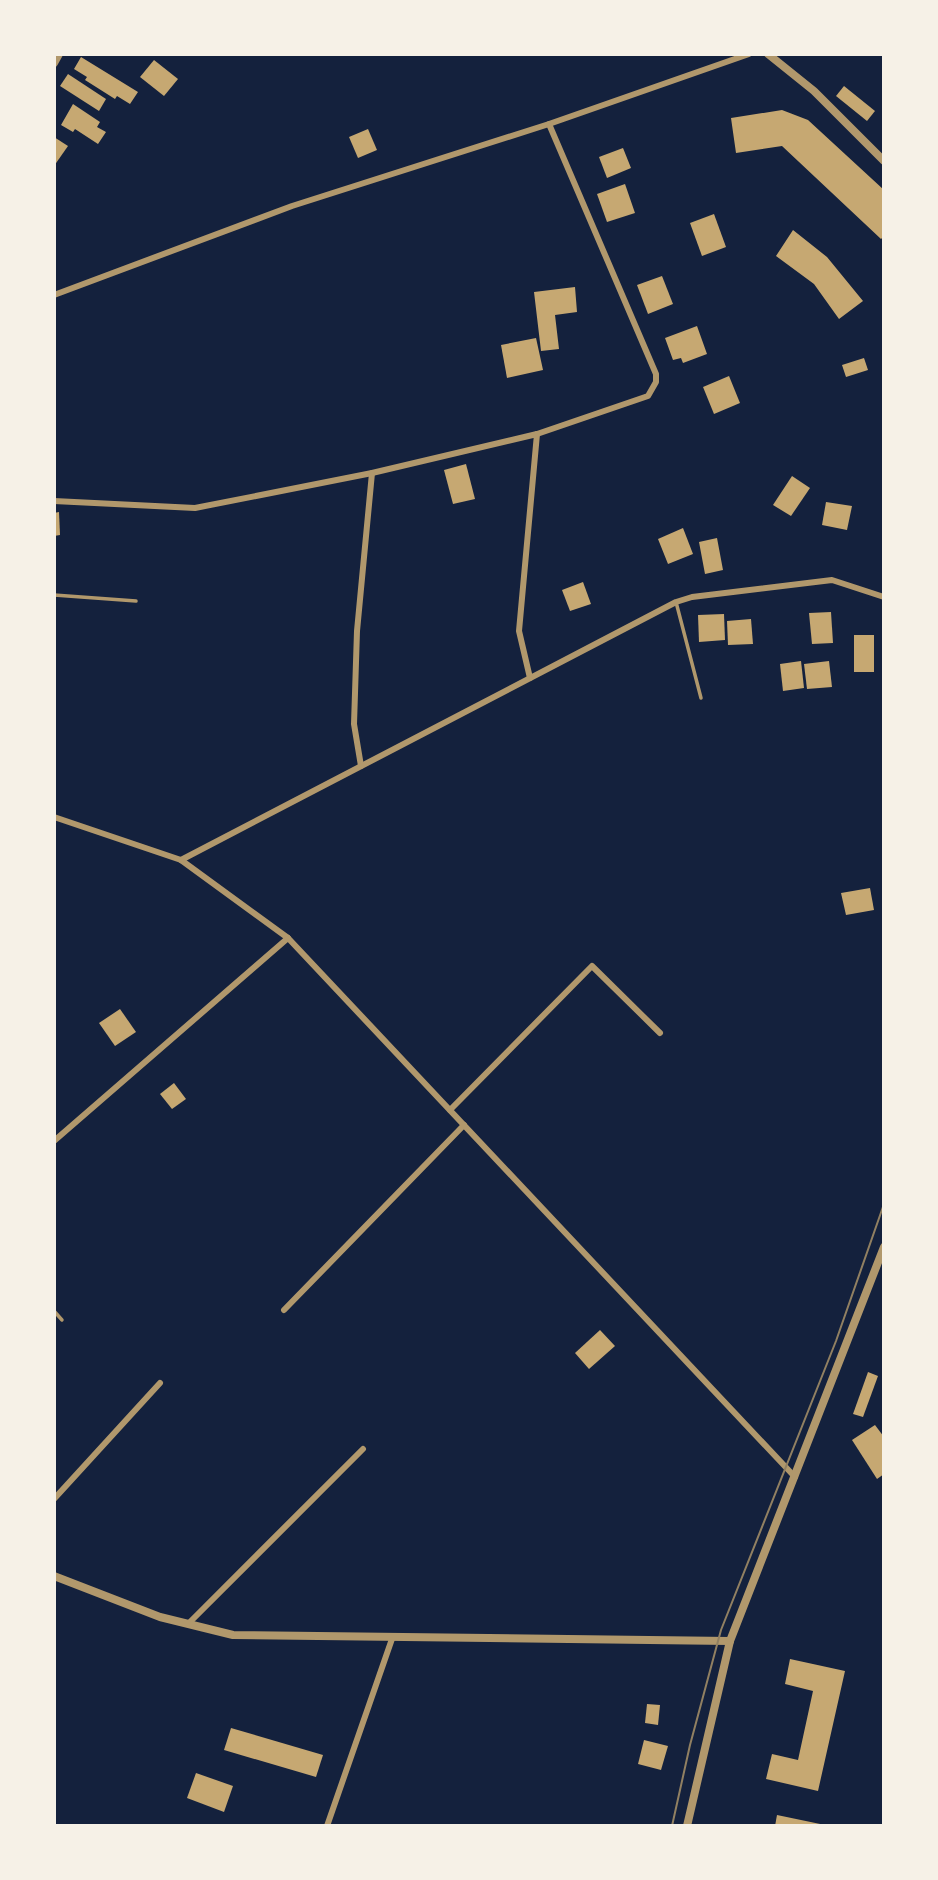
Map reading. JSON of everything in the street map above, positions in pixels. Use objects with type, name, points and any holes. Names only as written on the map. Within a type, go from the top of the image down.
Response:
[{"type":"street","points":[[54,63],[59,54]]},
{"type":"street","points":[[54,295],[292,205],[549,124],[749,54]]},
{"type":"street","points":[[768,54],[814,91],[884,161]]},
{"type":"street","points":[[54,500],[195,508],[372,472],[537,434],[648,396],[653,390],[656,374],[549,124]]},
{"type":"street","points":[[530,678],[519,631],[537,434]]},
{"type":"street","points":[[361,766],[354,724],[372,472]]},
{"type":"street","points":[[181,860],[676,602],[692,597],[832,580],[884,597]]},
{"type":"street","points":[[54,817],[181,860],[288,938],[795,1477]]},
{"type":"street","points":[[54,1141],[288,938]]},
{"type":"street","points":[[450,1110],[592,965],[660,1033]]},
{"type":"street","points":[[284,1310],[464,1125]]},
{"type":"street","points":[[687,1826],[730,1641],[884,1247]]},
{"type":"street","points":[[54,1499],[160,1382]]},
{"type":"street","points":[[188,1624],[363,1449]]},
{"type":"street","points":[[54,1576],[160,1617],[233,1635],[730,1641]]},
{"type":"street","points":[[327,1826],[393,1636]]},
{"type":"lane","points":[[54,595],[136,601]]},
{"type":"lane","points":[[676,602],[701,698]]},
{"type":"lane","points":[[54,1311],[62,1320]]},
{"type":"building","points":[[81,57],[138,92],[130,104],[117,96],[115,99],[85,80],[87,77],[74,69]]},
{"type":"building","points":[[154,60],[178,79],[164,96],[140,77]]},
{"type":"building","points":[[68,74],[106,99],[99,111],[60,86]]},
{"type":"building","points":[[844,86],[875,111],[867,121],[836,96]]},
{"type":"building","points":[[73,104],[100,122],[97,127],[106,132],[98,144],[75,129],[73,132],[61,125]]},
{"type":"building","points":[[782,110],[808,120],[884,190],[884,236],[881,239],[782,146],[736,153],[731,118]]},
{"type":"building","points":[[368,129],[377,150],[358,158],[349,137]]},
{"type":"building","points":[[54,137],[68,146],[54,166]]},
{"type":"building","points":[[623,148],[631,168],[607,178],[599,157]]},
{"type":"building","points":[[625,184],[635,213],[607,222],[597,194]]},
{"type":"building","points":[[714,214],[726,247],[702,256],[690,223]]},
{"type":"building","points":[[793,230],[827,257],[863,301],[839,319],[814,284],[776,256]]},
{"type":"building","points":[[662,276],[673,304],[648,314],[637,285]]},
{"type":"building","points":[[575,287],[577,312],[555,315],[559,349],[541,351],[534,292]]},
{"type":"building","points":[[697,326],[707,354],[683,363],[681,358],[673,360],[665,338]]},
{"type":"building","points":[[536,338],[543,370],[507,378],[501,345]]},
{"type":"building","points":[[864,358],[868,370],[846,377],[842,365]]},
{"type":"building","points":[[729,376],[740,403],[714,414],[703,387]]},
{"type":"building","points":[[466,464],[475,499],[453,504],[444,470]]},
{"type":"building","points":[[792,476],[810,488],[791,516],[773,505]]},
{"type":"building","points":[[826,502],[852,506],[847,530],[822,525]]},
{"type":"building","points":[[59,512],[60,535],[54,536],[54,513]]},
{"type":"building","points":[[683,528],[693,554],[668,564],[658,539]]},
{"type":"building","points":[[717,538],[723,570],[705,574],[699,542]]},
{"type":"building","points":[[583,582],[591,604],[570,611],[562,590]]},
{"type":"building","points":[[831,612],[833,643],[812,644],[809,613]]},
{"type":"building","points":[[724,614],[725,640],[699,642],[698,615]]},
{"type":"building","points":[[751,619],[753,644],[728,645],[727,621]]},
{"type":"building","points":[[854,635],[874,635],[874,672],[854,672]]},
{"type":"building","points":[[801,661],[804,688],[783,691],[780,664]]},
{"type":"building","points":[[829,661],[832,687],[807,689],[804,664]]},
{"type":"building","points":[[870,888],[874,910],[846,915],[841,893]]},
{"type":"building","points":[[120,1009],[136,1032],[115,1046],[99,1023]]},
{"type":"building","points":[[174,1083],[186,1099],[172,1109],[160,1094]]},
{"type":"building","points":[[600,1330],[615,1346],[589,1369],[575,1353]]},
{"type":"building","points":[[868,1372],[878,1376],[863,1417],[853,1414]]},
{"type":"building","points":[[875,1425],[884,1437],[884,1474],[877,1479],[852,1440]]},
{"type":"building","points":[[790,1659],[845,1671],[818,1791],[766,1779],[772,1754],[798,1760],[813,1691],[785,1684]]},
{"type":"building","points":[[647,1704],[660,1705],[658,1725],[645,1723]]},
{"type":"building","points":[[231,1728],[323,1755],[316,1777],[224,1750]]},
{"type":"building","points":[[644,1740],[668,1746],[661,1770],[638,1764]]},
{"type":"building","points":[[196,1773],[233,1786],[224,1812],[187,1798]]},
{"type":"building","points":[[777,1815],[825,1825],[825,1826],[775,1826]]},
{"type":"tram line","points":[[672,1826],[690,1745],[721,1630],[836,1341],[884,1204]]}]
